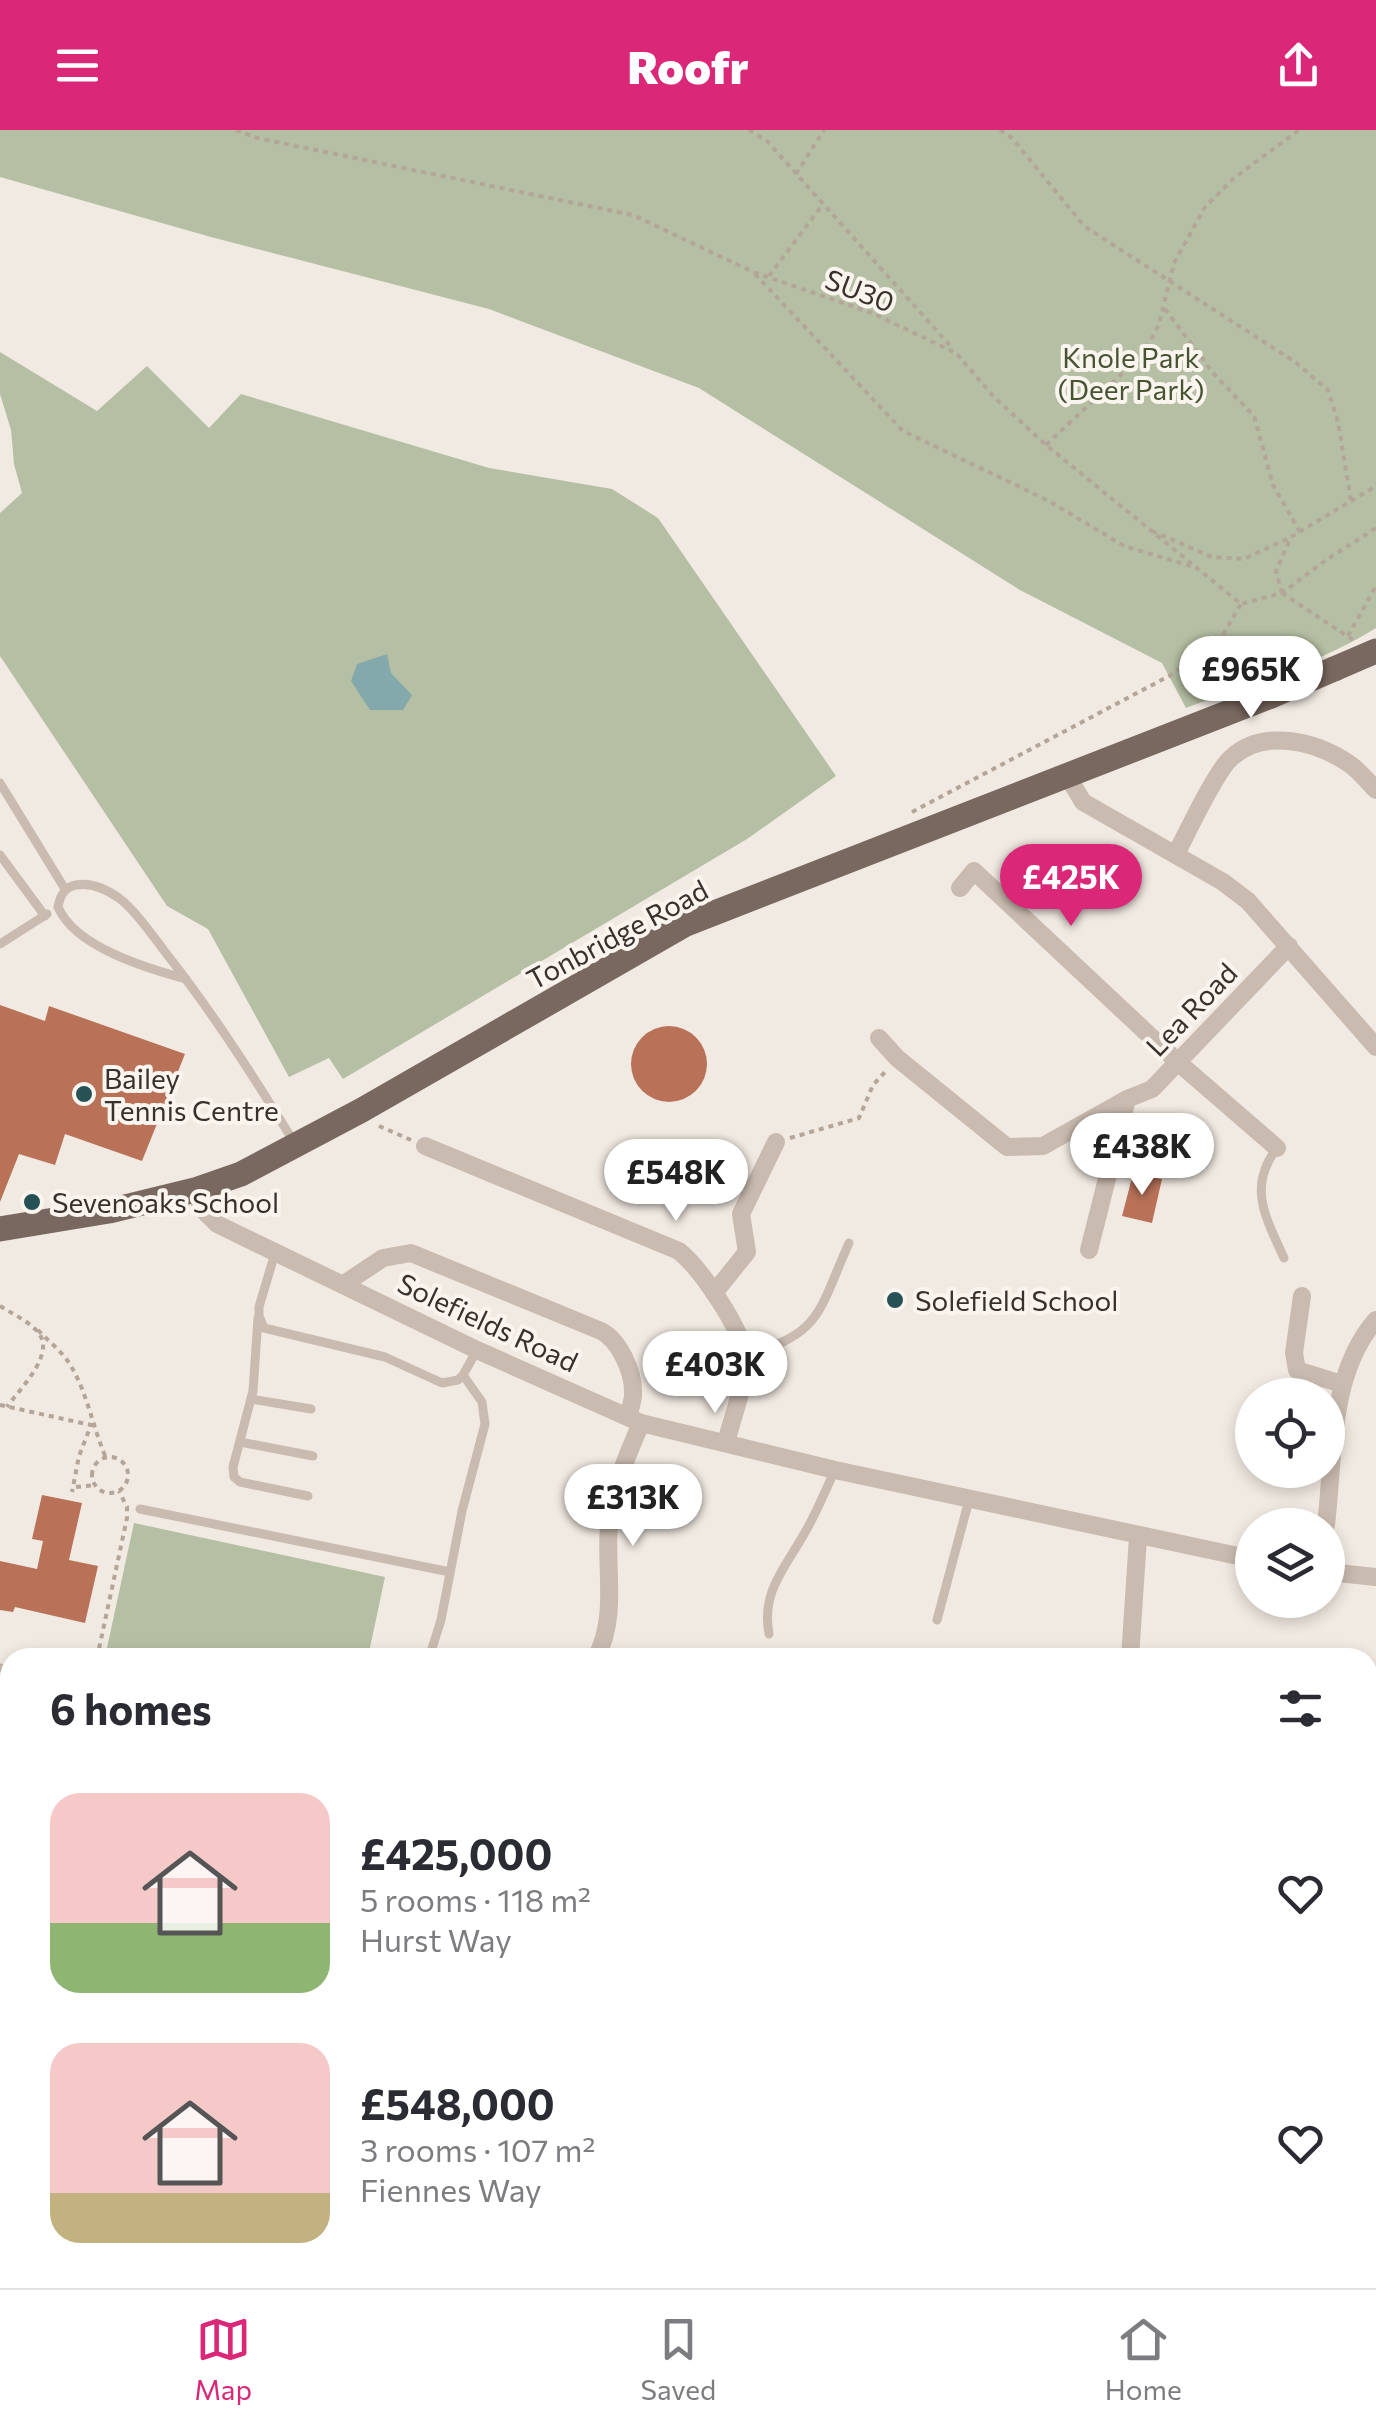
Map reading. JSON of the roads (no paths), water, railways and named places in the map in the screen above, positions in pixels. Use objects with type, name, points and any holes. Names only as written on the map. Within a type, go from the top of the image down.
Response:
[{"type":"main road","name":"Tonbridge Road","points":[[0,1229],[109,1211],[241,1174],[362,1110],[686,924],[1375,652]]},
{"type":"street","points":[[1176,854],[1229,759],[1262,742],[1274,739],[1312,746],[1350,764],[1376,790]]},
{"type":"street","points":[[1067,775],[1084,802],[1176,854],[1248,901],[1376,1047]]},
{"type":"street","points":[[960,888],[977,866],[1180,1064],[1278,1148]]},
{"type":"street","name":"Lea Road","points":[[879,1038],[897,1058],[1007,1148],[1043,1146],[1152,1088],[1180,1064],[1289,946]]},
{"type":"street","points":[[1089,1250],[1127,1098]]},
{"type":"street","points":[[714,1292],[747,1252],[741,1214],[776,1142]]},
{"type":"street","points":[[425,1146],[679,1251],[694,1263],[714,1292],[745,1356],[726,1444]]},
{"type":"street","name":"Solefields Road","points":[[195,1190],[202,1209],[217,1224],[477,1350],[635,1420],[835,1470],[1235,1556]]},
{"type":"street","points":[[344,1284],[383,1258],[411,1254],[610,1336],[628,1369],[635,1420],[613,1489],[608,1530],[610,1612],[599,1648]]},
{"type":"street","points":[[1302,1296],[1294,1353],[1297,1370],[1323,1378]]},
{"type":"street","points":[[1344,1378],[1362,1334],[1376,1320]]},
{"type":"street","points":[[1131,1648],[1138,1536]]},
{"type":"street","points":[[1345,1574],[1376,1577]]},
{"type":"lane","points":[[0,783],[65,889]]},
{"type":"lane","points":[[0,855],[45,916]]},
{"type":"lane","points":[[0,944],[58,906],[65,889],[96,885],[122,900],[186,979],[296,1145]]},
{"type":"lane","points":[[58,906],[70,926],[120,957],[186,979]]},
{"type":"lane","points":[[1278,1148],[1263,1170],[1260,1195],[1284,1258]]},
{"type":"lane","points":[[745,1356],[780,1346],[808,1328],[849,1244]]},
{"type":"lane","points":[[275,1254],[258,1316],[252,1399],[234,1476],[240,1482],[308,1496]]},
{"type":"lane","points":[[258,1316],[264,1328],[271,1331],[385,1357],[435,1381],[452,1382],[463,1376],[477,1350]]},
{"type":"lane","points":[[432,1648],[485,1424],[482,1402],[463,1376]]},
{"type":"lane","points":[[252,1399],[311,1409]]},
{"type":"lane","points":[[240,1442],[313,1456]]},
{"type":"lane","points":[[769,1634],[768,1604],[777,1575],[805,1534],[835,1470]]},
{"type":"lane","points":[[937,1620],[969,1500]]},
{"type":"lane","points":[[193,1506],[195,1520]]},
{"type":"lane","points":[[140,1509],[450,1572]]},
{"type":"water","points":[[387,654],[391,673],[412,695],[403,710],[370,710],[351,681],[357,664]]},
{"type":"place","name":"Bailey Tennis Centre","points":[[84,1094]]},
{"type":"place","name":"Sevenoaks School","points":[[32,1202]]},
{"type":"place","name":"Solefield School","points":[[895,1300]]},
{"type":"park label","name":"Knole Park (Deer Park)","points":[[1131,373]]}]
